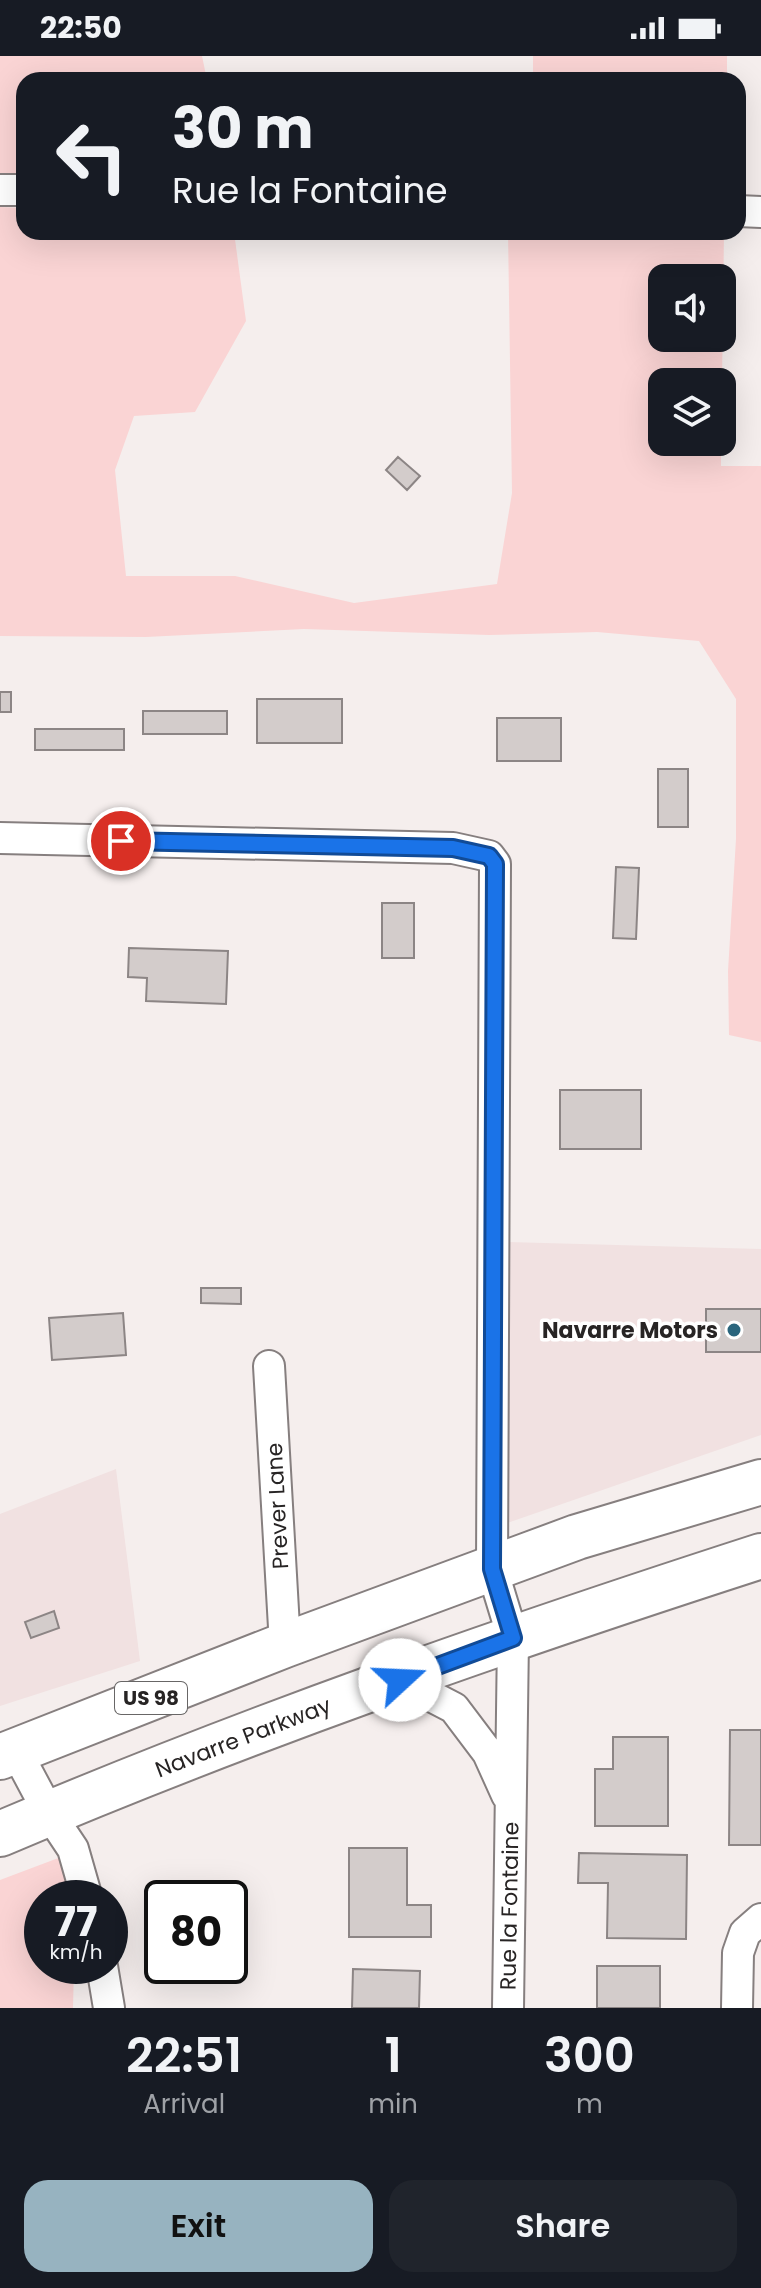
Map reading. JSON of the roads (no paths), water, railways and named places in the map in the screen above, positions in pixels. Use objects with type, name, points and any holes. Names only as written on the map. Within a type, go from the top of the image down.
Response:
[{"type":"highway","name":"US 98","points":[[8,1754],[285,1645],[577,1537],[761,1482]]},
{"type":"highway","name":"Navarre Parkway","points":[[0,1834],[263,1727],[513,1638],[761,1556]]},
{"type":"street","name":"Rue la Fontaine","points":[[0,838],[453,848],[489,856],[495,864],[492,1569],[513,1638],[508,2008]]},
{"type":"street","name":"Prever Lane","points":[[269,1366],[285,1645]]},
{"type":"street","name":"Rue la Fontaine","points":[[400,1680],[454,1708],[488,1753],[510,1805]]},
{"type":"street","points":[[8,1754],[73,1849],[82,1880]]},
{"type":"street","points":[[737,2008],[738,1953],[745,1933],[761,1919]]},
{"type":"street","points":[[105,1984],[109,2008]]},
{"type":"place","name":"Navarre Motors","points":[[734,1330]]}]
